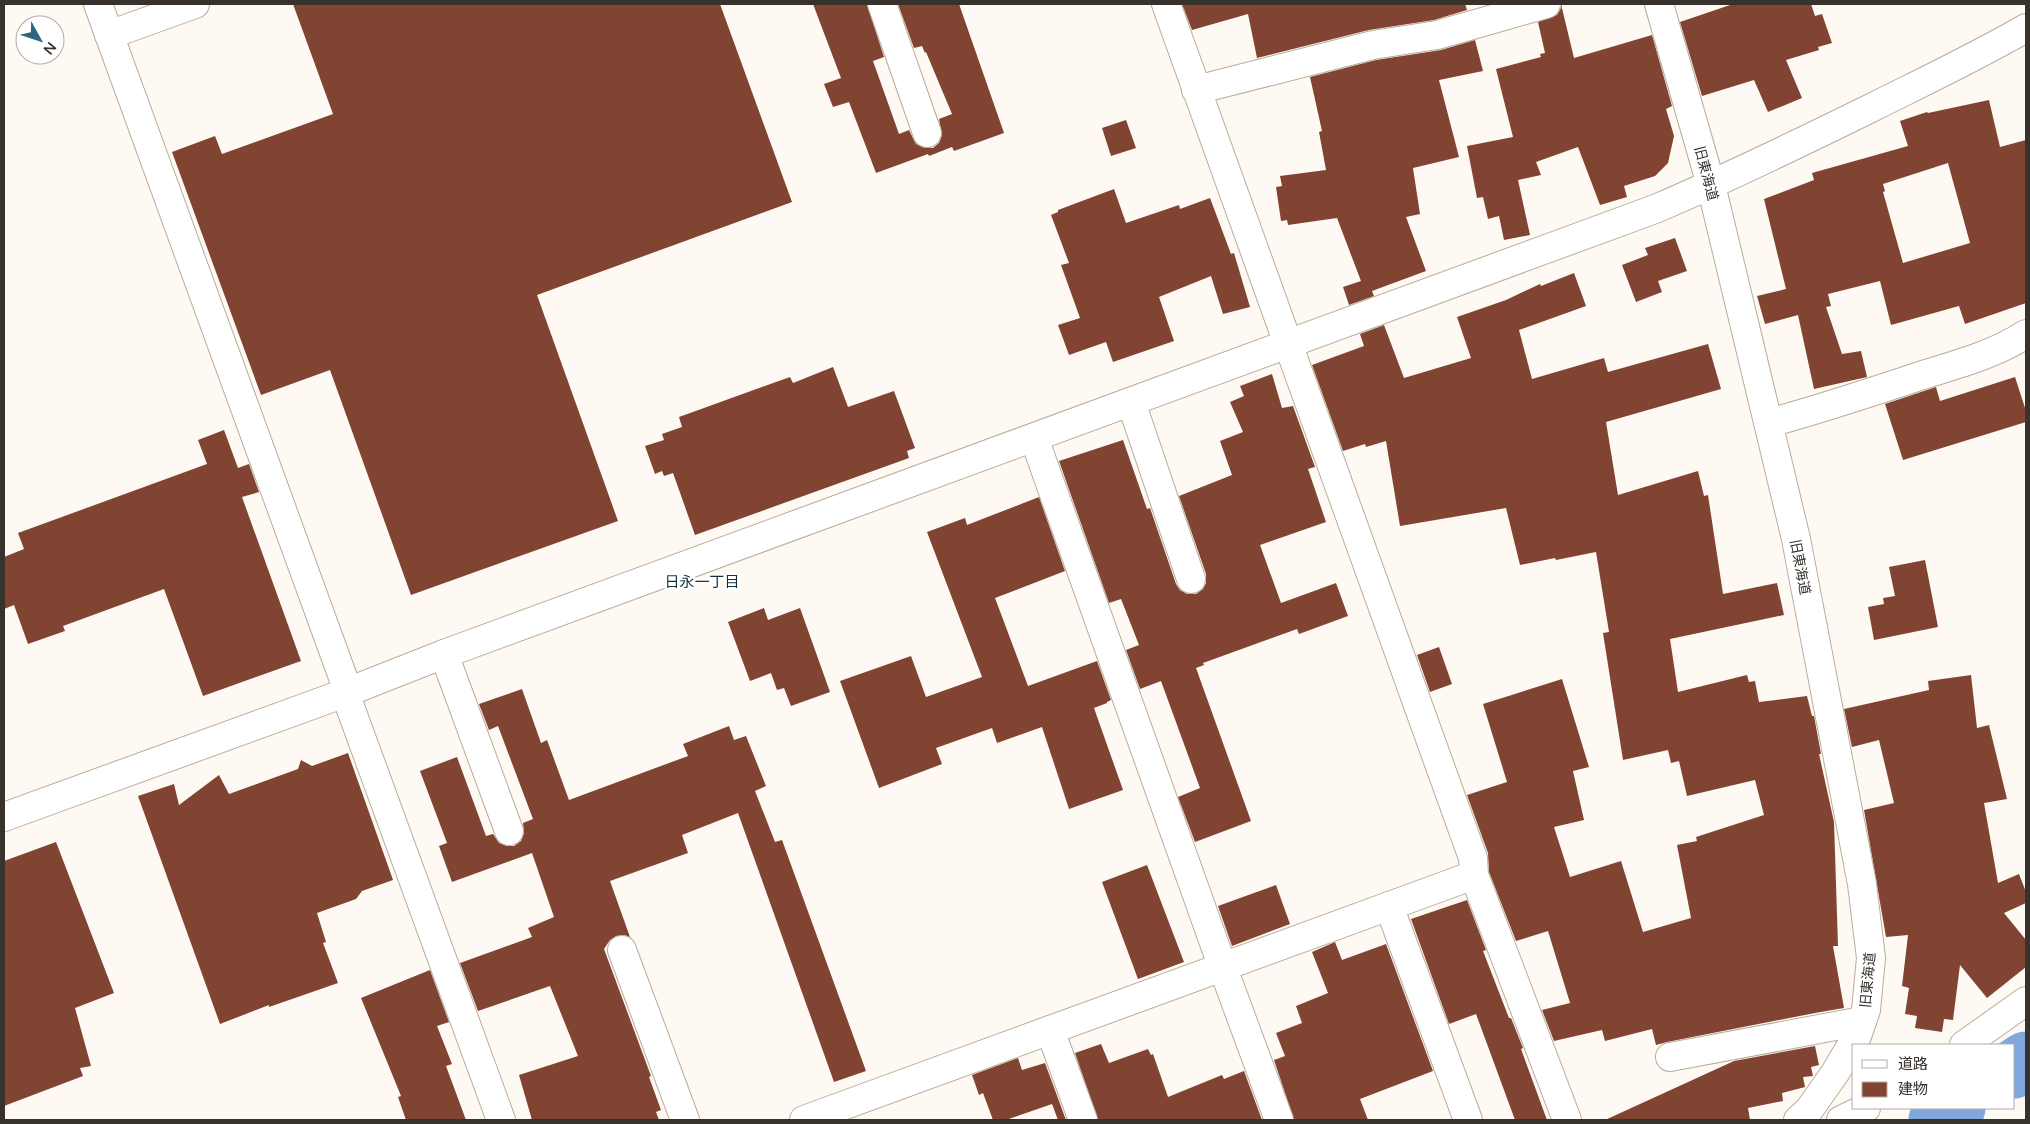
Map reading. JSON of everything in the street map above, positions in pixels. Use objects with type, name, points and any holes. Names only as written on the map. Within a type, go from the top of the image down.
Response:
[{"type":"street","points":[[98,4],[501,1120]]},
{"type":"street","points":[[109,35],[195,4]]},
{"type":"street","points":[[882,4],[927,133]]},
{"type":"street","points":[[1166,4],[1287,345],[1397,642],[1473,858],[1474,875],[1567,1120]]},
{"type":"street","points":[[1196,90],[1374,45],[1437,35],[1546,4]]},
{"type":"street","name":"旧東海道","points":[[1659,4],[1711,185],[1796,539],[1862,884],[1871,958],[1866,1010],[1852,1044]]},
{"type":"street","points":[[4,817],[1655,209],[1711,185],[1987,50],[2026,28]]},
{"type":"street","points":[[1769,423],[1824,408],[1971,360],[2026,334]]},
{"type":"street","points":[[1131,402],[1191,578]]},
{"type":"street","points":[[1034,438],[1279,1120]]},
{"type":"street","points":[[444,654],[509,831]]},
{"type":"street","points":[[804,1120],[1474,875]]},
{"type":"street","points":[[1389,906],[1468,1120]]},
{"type":"street","points":[[622,950],[685,1120]]},
{"type":"street","points":[[1965,1044],[2026,1001]]},
{"type":"street","points":[[1670,1057],[1862,1021]]},
{"type":"street","points":[[1050,1030],[1083,1120]]},
{"type":"street","name":"旧東海道","points":[[1798,1120],[1809,1110],[1836,1073],[1852,1045]]},
{"type":"street","points":[[1841,1120],[1864,1109]]},
{"type":"building","points":[[293,4],[720,4],[792,202],[537,295],[618,521],[411,595],[330,370],[261,395],[172,152],[215,136],[222,154],[333,114]]},
{"type":"building","points":[[813,4],[867,4],[884,57],[873,61],[899,134],[909,130],[916,144],[925,148],[933,148],[939,143],[942,135],[939,119],[952,114],[926,52],[922,46],[914,48],[898,4],[959,4],[1004,133],[954,151],[952,147],[929,156],[928,154],[876,173],[849,102],[833,107],[824,84],[841,78]]},
{"type":"building","points":[[1182,4],[1465,4],[1467,10],[1434,20],[1369,30],[1257,58],[1248,14],[1192,30]]},
{"type":"building","points":[[1561,4],[1574,58],[1652,35],[1672,106],[1666,109],[1674,136],[1668,163],[1655,176],[1624,186],[1627,197],[1600,205],[1578,147],[1536,162],[1541,175],[1518,180],[1530,235],[1504,240],[1499,216],[1488,219],[1483,197],[1477,198],[1467,146],[1513,137],[1496,69],[1541,57],[1540,54],[1545,53],[1538,22],[1557,15]]},
{"type":"building","points":[[1733,4],[1811,4],[1815,16],[1822,14],[1832,43],[1818,47],[1819,50],[1786,60],[1802,98],[1768,112],[1754,80],[1702,96],[1680,22]]},
{"type":"building","points":[[1475,40],[1483,71],[1439,80],[1459,157],[1413,168],[1420,214],[1406,217],[1426,271],[1372,291],[1374,296],[1349,305],[1343,287],[1361,281],[1337,218],[1288,225],[1287,220],[1281,221],[1276,187],[1282,186],[1280,176],[1326,170],[1319,132],[1322,131],[1310,77],[1376,60],[1441,50]]},
{"type":"building","points":[[1989,100],[2000,147],[2026,140],[2026,303],[1965,324],[1959,306],[1891,325],[1880,281],[1828,294],[1831,306],[1826,307],[1842,354],[1861,351],[1867,377],[1814,389],[1798,315],[1765,324],[1757,296],[1786,289],[1764,199],[1814,180],[1812,173],[1908,146],[1900,121]],"holes":[[[1948,163],[1970,243],[1903,263],[1883,192],[1885,191],[1883,184]]]},
{"type":"building","points":[[1126,120],[1136,148],[1111,156],[1102,128]]},
{"type":"building","points":[[1114,189],[1126,223],[1179,205],[1180,209],[1210,198],[1231,254],[1234,253],[1250,307],[1223,314],[1211,276],[1159,297],[1174,341],[1113,362],[1106,342],[1069,355],[1058,325],[1080,318],[1061,265],[1069,263],[1051,215],[1058,212],[1058,210]]},
{"type":"building","points":[[1675,238],[1687,271],[1658,281],[1662,292],[1636,302],[1622,265],[1648,255],[1645,248]]},
{"type":"building","points":[[1574,273],[1586,306],[1519,330],[1532,379],[1604,358],[1608,372],[1708,344],[1721,389],[1606,422],[1618,495],[1698,471],[1704,496],[1708,495],[1723,594],[1777,583],[1784,615],[1670,639],[1678,692],[1747,675],[1749,682],[1755,681],[1759,702],[1807,696],[1812,716],[1814,716],[1821,754],[1819,754],[1834,822],[1838,946],[1833,946],[1844,1008],[1656,1045],[1652,1029],[1605,1041],[1602,1030],[1554,1041],[1542,1010],[1570,1003],[1548,931],[1516,941],[1489,872],[1488,853],[1467,795],[1507,782],[1483,704],[1562,679],[1589,767],[1573,771],[1584,820],[1554,827],[1570,877],[1621,861],[1643,932],[1691,918],[1677,845],[1697,841],[1696,837],[1764,815],[1755,780],[1687,796],[1679,761],[1671,763],[1668,750],[1623,760],[1603,633],[1609,632],[1596,552],[1520,565],[1506,508],[1400,526],[1386,441],[1366,447],[1365,444],[1343,451],[1312,365],[1364,346],[1360,334],[1384,325],[1404,378],[1471,358],[1457,317],[1506,300],[1540,284],[1541,286]]},
{"type":"building","points":[[833,367],[848,407],[894,391],[915,448],[907,451],[909,458],[695,535],[673,473],[664,476],[662,471],[655,474],[645,446],[664,440],[662,434],[682,427],[679,417],[790,377],[793,383]]},
{"type":"building","points":[[1272,374],[1282,408],[1293,406],[1315,467],[1308,469],[1326,522],[1260,545],[1281,603],[1336,583],[1348,616],[1299,634],[1297,629],[1203,663],[1204,665],[1196,668],[1251,821],[1195,842],[1178,797],[1200,788],[1161,681],[1140,689],[1126,650],[1139,645],[1121,599],[1109,603],[1059,461],[1123,440],[1147,509],[1150,508],[1176,584],[1180,590],[1187,594],[1196,594],[1203,589],[1206,583],[1206,574],[1179,496],[1232,475],[1220,441],[1243,432],[1230,402],[1244,396],[1240,386]]},
{"type":"building","points":[[2015,377],[2026,411],[2026,422],[1903,460],[1885,404],[1936,387],[1940,401]]},
{"type":"building","points":[[224,430],[238,468],[249,464],[259,492],[242,497],[301,661],[203,696],[164,589],[63,626],[65,631],[28,644],[14,605],[4,609],[4,557],[24,549],[18,533],[207,464],[198,440]]},
{"type":"building","points":[[1039,497],[1065,571],[995,598],[1028,686],[1097,661],[1111,700],[1094,708],[1123,790],[1069,809],[1042,727],[997,743],[992,728],[936,748],[942,764],[879,788],[840,681],[911,656],[926,697],[982,677],[927,532],[965,518],[967,525]]},
{"type":"building","points":[[1925,560],[1938,627],[1874,640],[1868,607],[1884,604],[1883,598],[1895,596],[1889,567]]},
{"type":"building","points":[[764,608],[768,620],[800,608],[830,692],[791,706],[784,688],[777,690],[771,673],[750,681],[728,622]]},
{"type":"building","points":[[1439,647],[1452,684],[1430,692],[1417,655]]},
{"type":"building","points":[[1971,675],[1977,728],[1989,725],[2007,799],[1984,803],[1998,883],[2019,874],[2026,892],[2026,903],[2004,913],[2026,940],[2026,967],[1987,998],[1960,965],[1953,1020],[1944,1019],[1942,1032],[1915,1028],[1917,1016],[1905,1014],[1909,988],[1902,986],[1908,935],[1886,937],[1864,810],[1894,803],[1879,740],[1852,747],[1844,709],[1929,690],[1928,681]]},
{"type":"building","points":[[522,689],[541,743],[547,740],[569,800],[688,756],[683,744],[729,726],[734,740],[746,736],[766,786],[755,791],[775,842],[782,840],[866,1071],[834,1082],[738,813],[682,835],[688,853],[610,881],[630,937],[624,935],[616,936],[610,940],[604,949],[651,1076],[649,1077],[661,1110],[656,1112],[659,1120],[532,1120],[519,1075],[578,1056],[550,986],[478,1011],[460,963],[532,937],[528,928],[554,917],[532,853],[452,882],[439,846],[447,843],[420,771],[457,757],[486,836],[493,834],[499,843],[507,846],[514,846],[521,841],[524,833],[523,823],[533,819],[498,726],[489,730],[479,704]]},
{"type":"building","points":[[348,753],[393,880],[362,891],[356,899],[317,913],[326,942],[323,943],[338,983],[269,1007],[269,1005],[220,1024],[138,796],[174,784],[179,805],[219,775],[229,794],[298,769],[301,760],[312,766]]},
{"type":"building","points":[[56,842],[114,993],[75,1008],[91,1066],[80,1068],[83,1076],[4,1106],[4,861]]},
{"type":"building","points":[[1147,865],[1184,962],[1138,979],[1102,882]]},
{"type":"building","points":[[1276,885],[1290,924],[1232,946],[1218,906]]},
{"type":"building","points":[[1467,900],[1486,950],[1483,951],[1509,1018],[1511,1018],[1523,1048],[1521,1049],[1547,1120],[1515,1120],[1476,1014],[1449,1024],[1411,919]]},
{"type":"building","points":[[1335,942],[1342,960],[1386,944],[1433,1071],[1360,1099],[1368,1120],[1294,1120],[1274,1060],[1285,1056],[1276,1033],[1302,1023],[1296,1006],[1328,993],[1312,952]]},
{"type":"building","points":[[430,970],[449,1022],[437,1026],[452,1064],[446,1066],[466,1120],[406,1120],[398,1097],[401,1096],[361,998]]},
{"type":"building","points":[[1101,1044],[1109,1063],[1148,1049],[1151,1055],[1153,1054],[1168,1097],[1222,1075],[1224,1079],[1244,1071],[1262,1120],[1098,1120],[1075,1053]]},
{"type":"building","points":[[1815,1046],[1819,1065],[1811,1067],[1813,1076],[1803,1077],[1805,1087],[1782,1093],[1783,1101],[1748,1108],[1750,1120],[1605,1120],[1734,1061]]},
{"type":"building","points":[[1018,1058],[1022,1070],[1045,1063],[1066,1120],[1058,1120],[1052,1104],[1006,1120],[993,1120],[983,1093],[979,1095],[972,1075]]},
{"type":"waterway","points":[[2015,1068],[2026,1061]]},
{"type":"waterway","points":[[1938,1120],[1954,1109]]},
{"type":"district","name":"日永一丁目","points":[[702,581]]}]
